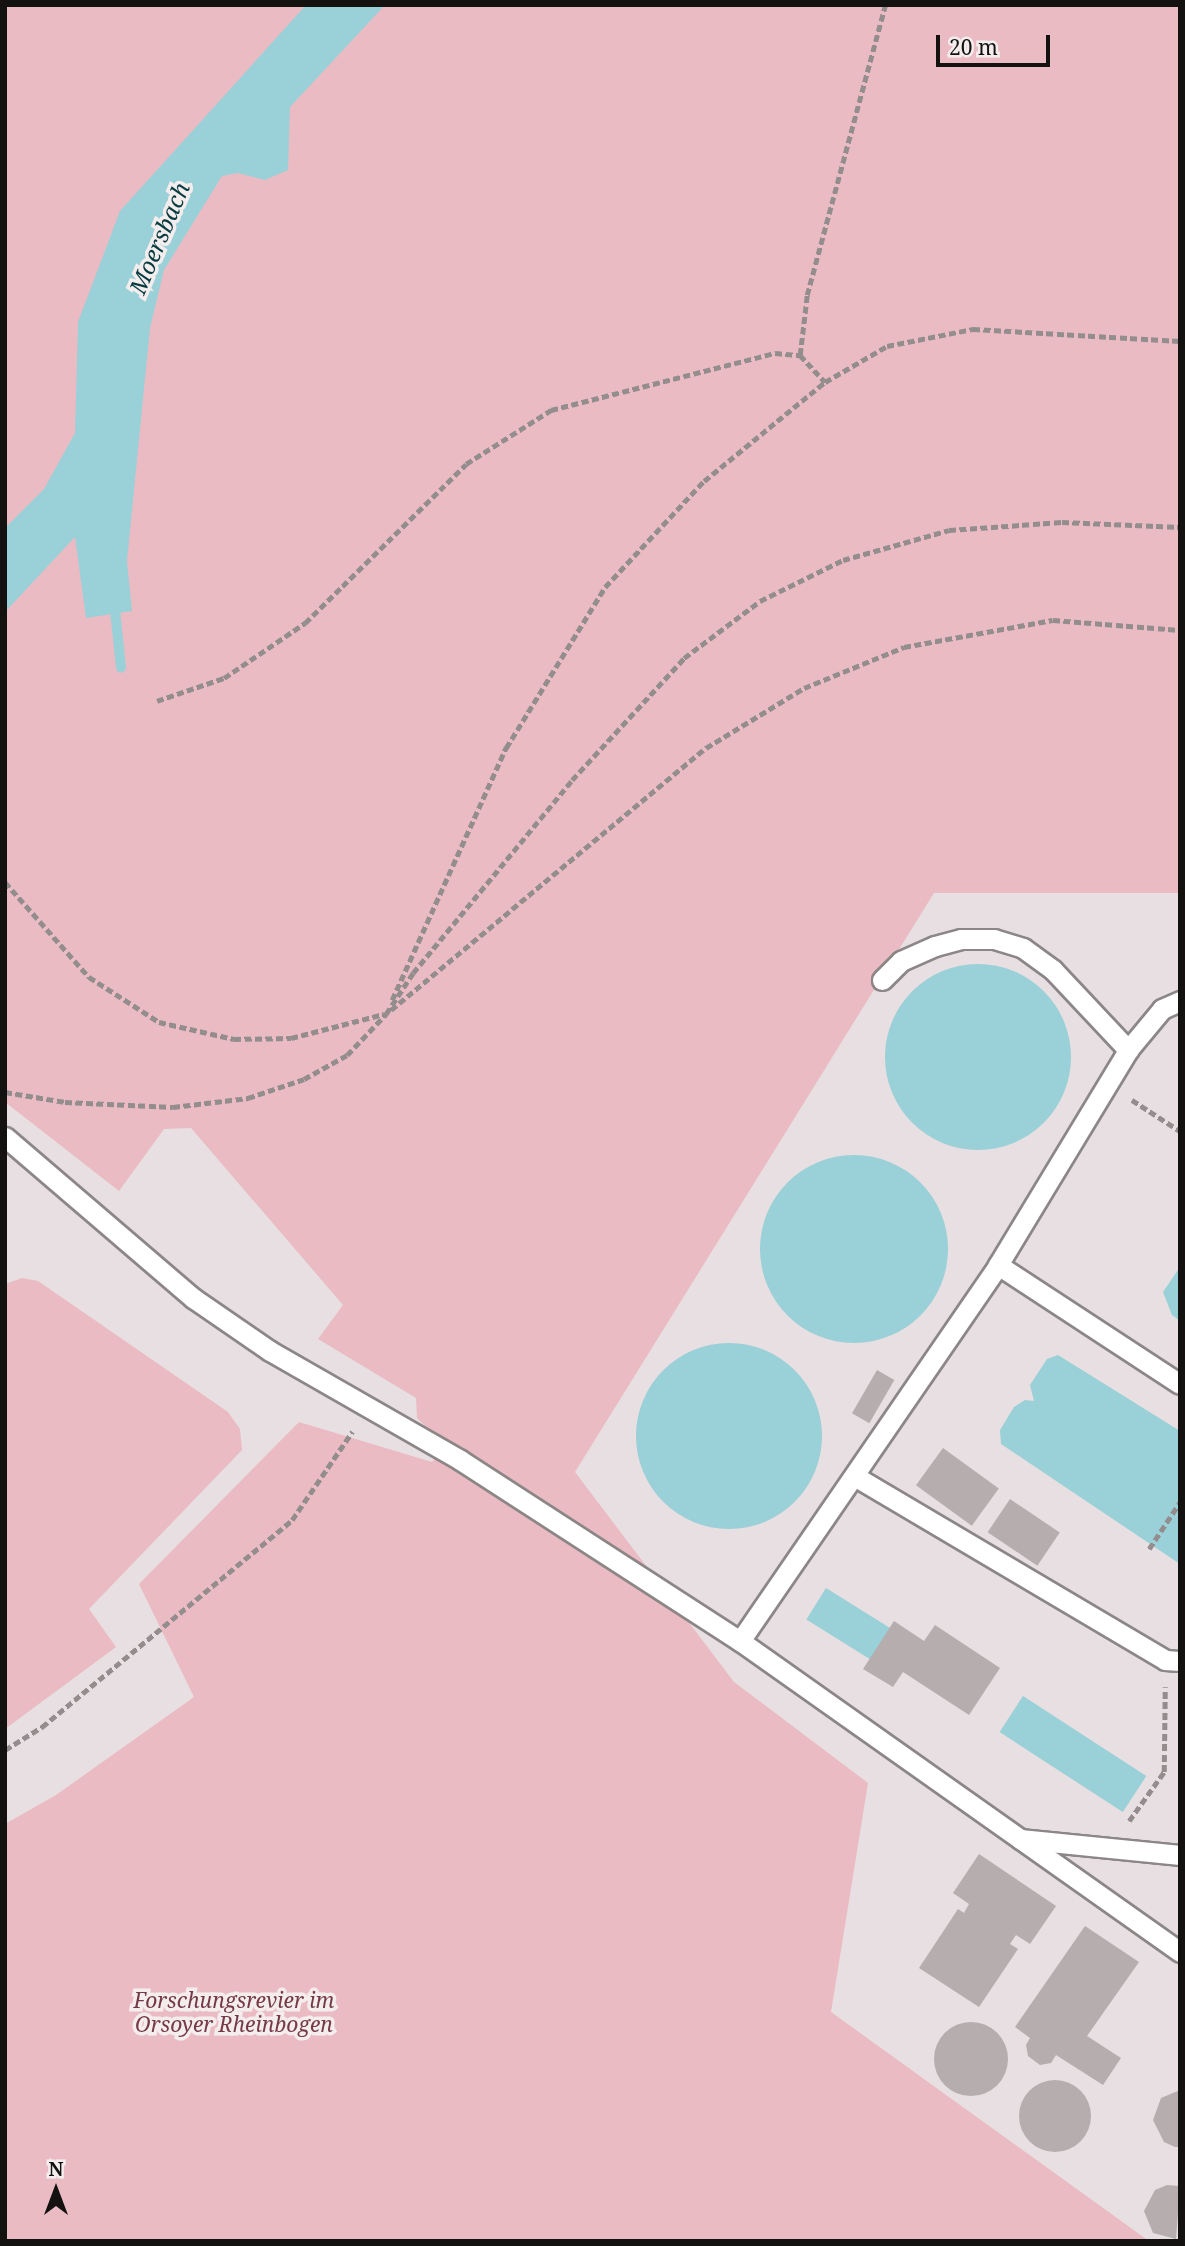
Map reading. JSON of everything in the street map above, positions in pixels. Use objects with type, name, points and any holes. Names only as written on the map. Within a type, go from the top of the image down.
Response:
[{"type":"lane","points":[[882,980],[901,961],[935,946],[961,939],[994,939],[1023,948],[1053,970],[1128,1050]]},
{"type":"lane","points":[[740,1641],[856,1477],[998,1265],[1128,1050],[1162,1009],[1180,1001]]},
{"type":"lane","points":[[5,1137],[193,1298],[270,1351],[460,1460],[740,1641],[1180,1952]]},
{"type":"lane","points":[[998,1265],[1180,1384]]},
{"type":"lane","points":[[856,1477],[1172,1661]]},
{"type":"lane","points":[[1019,1839],[1180,1855]]},
{"type":"path","points":[[800,355],[807,295],[885,5]]},
{"type":"path","points":[[386,1014],[506,748],[605,587],[704,481],[825,382],[887,346],[973,329],[1180,341]]},
{"type":"path","points":[[157,701],[223,678],[305,623],[466,464],[551,410],[775,353],[800,355],[825,382]]},
{"type":"path","points":[[5,881],[89,977],[159,1022],[234,1039],[291,1038],[386,1014],[413,973],[572,780],[684,658],[760,601],[843,560],[949,530],[1062,522],[1180,527]]},
{"type":"path","points":[[5,1092],[65,1102],[173,1107],[248,1098],[304,1079],[347,1055],[386,1014],[706,748],[804,688],[904,647],[1053,620],[1180,631]]},
{"type":"path","points":[[1108,1084],[1180,1131]]},
{"type":"path","points":[[5,1750],[41,1727],[292,1520],[367,1407]]},
{"type":"path","points":[[1149,1549],[1180,1502]]},
{"type":"path","points":[[1110,1848],[1164,1772],[1172,1661]]},
{"type":"green space","name":"Forschungsrevier im Orsoyer Rheinbogen","points":[[5,5],[1180,5],[1180,893],[934,893],[575,1472],[734,1682],[868,1783],[831,2012],[1149,2241],[5,2241],[5,1824],[56,1795],[194,1697],[139,1584],[299,1422],[432,1462],[445,1445],[417,1418],[416,1398],[318,1339],[343,1305],[191,1128],[164,1129],[119,1191],[5,1102]]},
{"type":"green space","points":[[22,1278],[38,1281],[228,1412],[240,1429],[242,1450],[89,1609],[116,1647],[5,1729],[5,1284]]},
{"type":"water","name":"Moersbach","points":[[306,5],[385,5],[290,107],[288,170],[265,180],[238,173],[222,176],[164,270],[150,328],[127,561],[132,611],[86,618],[75,537],[5,612],[5,528],[44,489],[75,433],[78,322],[120,211]]},
{"type":"water","points":[[978,964],[996,965],[1014,971],[1030,979],[1044,991],[1056,1005],[1064,1021],[1070,1039],[1070,1075],[1064,1093],[1056,1109],[1044,1123],[1030,1135],[1014,1143],[996,1149],[978,1150],[960,1149],[942,1143],[926,1135],[912,1123],[900,1109],[892,1093],[886,1075],[885,1057],[886,1039],[892,1021],[900,1005],[912,991],[926,979],[942,971],[960,965]]},
{"type":"water","points":[[854,1155],[890,1163],[906,1171],[920,1183],[932,1197],[940,1213],[948,1249],[940,1285],[932,1301],[920,1315],[906,1327],[890,1335],[854,1343],[818,1335],[802,1327],[788,1315],[776,1301],[768,1285],[760,1249],[768,1213],[776,1197],[788,1183],[802,1171],[818,1163]]},
{"type":"water","points":[[1180,1267],[1180,1321],[1172,1315],[1163,1292]]},
{"type":"water","points":[[729,1343],[747,1344],[765,1350],[781,1358],[795,1370],[807,1384],[815,1400],[821,1418],[821,1454],[815,1472],[807,1488],[795,1502],[781,1514],[765,1522],[747,1528],[729,1529],[711,1528],[693,1522],[677,1514],[663,1502],[651,1488],[643,1472],[637,1454],[636,1436],[637,1418],[643,1400],[651,1384],[663,1370],[677,1358],[693,1350],[711,1344]]},
{"type":"water","points":[[1058,1355],[1180,1431],[1180,1564],[1001,1444],[1000,1430],[1014,1407],[1025,1400],[1034,1401],[1030,1385],[1047,1359]]},
{"type":"water","points":[[826,1588],[890,1628],[871,1660],[806,1619]]},
{"type":"water","points":[[1023,1696],[1146,1776],[1123,1812],[1000,1732]]},
{"type":"building","points":[[877,1370],[894,1380],[869,1423],[852,1413]]},
{"type":"building","points":[[943,1448],[999,1489],[972,1526],[916,1485]]},
{"type":"building","points":[[1010,1499],[1060,1533],[1037,1566],[988,1532]]},
{"type":"building","points":[[894,1621],[924,1641],[935,1625],[1000,1668],[969,1715],[903,1672],[893,1687],[863,1669]]},
{"type":"building","points":[[979,1854],[1056,1906],[1030,1944],[1016,1935],[1010,1944],[1018,1949],[979,2007],[919,1968],[958,1909],[964,1913],[969,1904],[953,1893]]},
{"type":"building","points":[[1085,1926],[1139,1962],[1087,2036],[1121,2058],[1103,2085],[1056,2055],[1051,2063],[1040,2065],[1028,2056],[1026,2045],[1030,2038],[1015,2027]]},
{"type":"building","points":[[971,2022],[985,2025],[997,2033],[1005,2045],[1008,2059],[1005,2073],[997,2085],[985,2093],[971,2096],[957,2093],[945,2085],[937,2073],[934,2059],[937,2045],[945,2033],[957,2025]]},
{"type":"building","points":[[1048,2080],[1062,2080],[1081,2090],[1091,2109],[1091,2123],[1081,2142],[1062,2152],[1048,2152],[1029,2142],[1019,2123],[1019,2109],[1029,2090]]},
{"type":"building","points":[[1180,2090],[1180,2147],[1175,2147],[1164,2142],[1153,2120],[1161,2098]]},
{"type":"building","points":[[1167,2185],[1180,2186],[1176,2239],[1153,2233],[1144,2211],[1155,2190]]},
{"type":"waterway","points":[[114,601],[121,668]]}]
